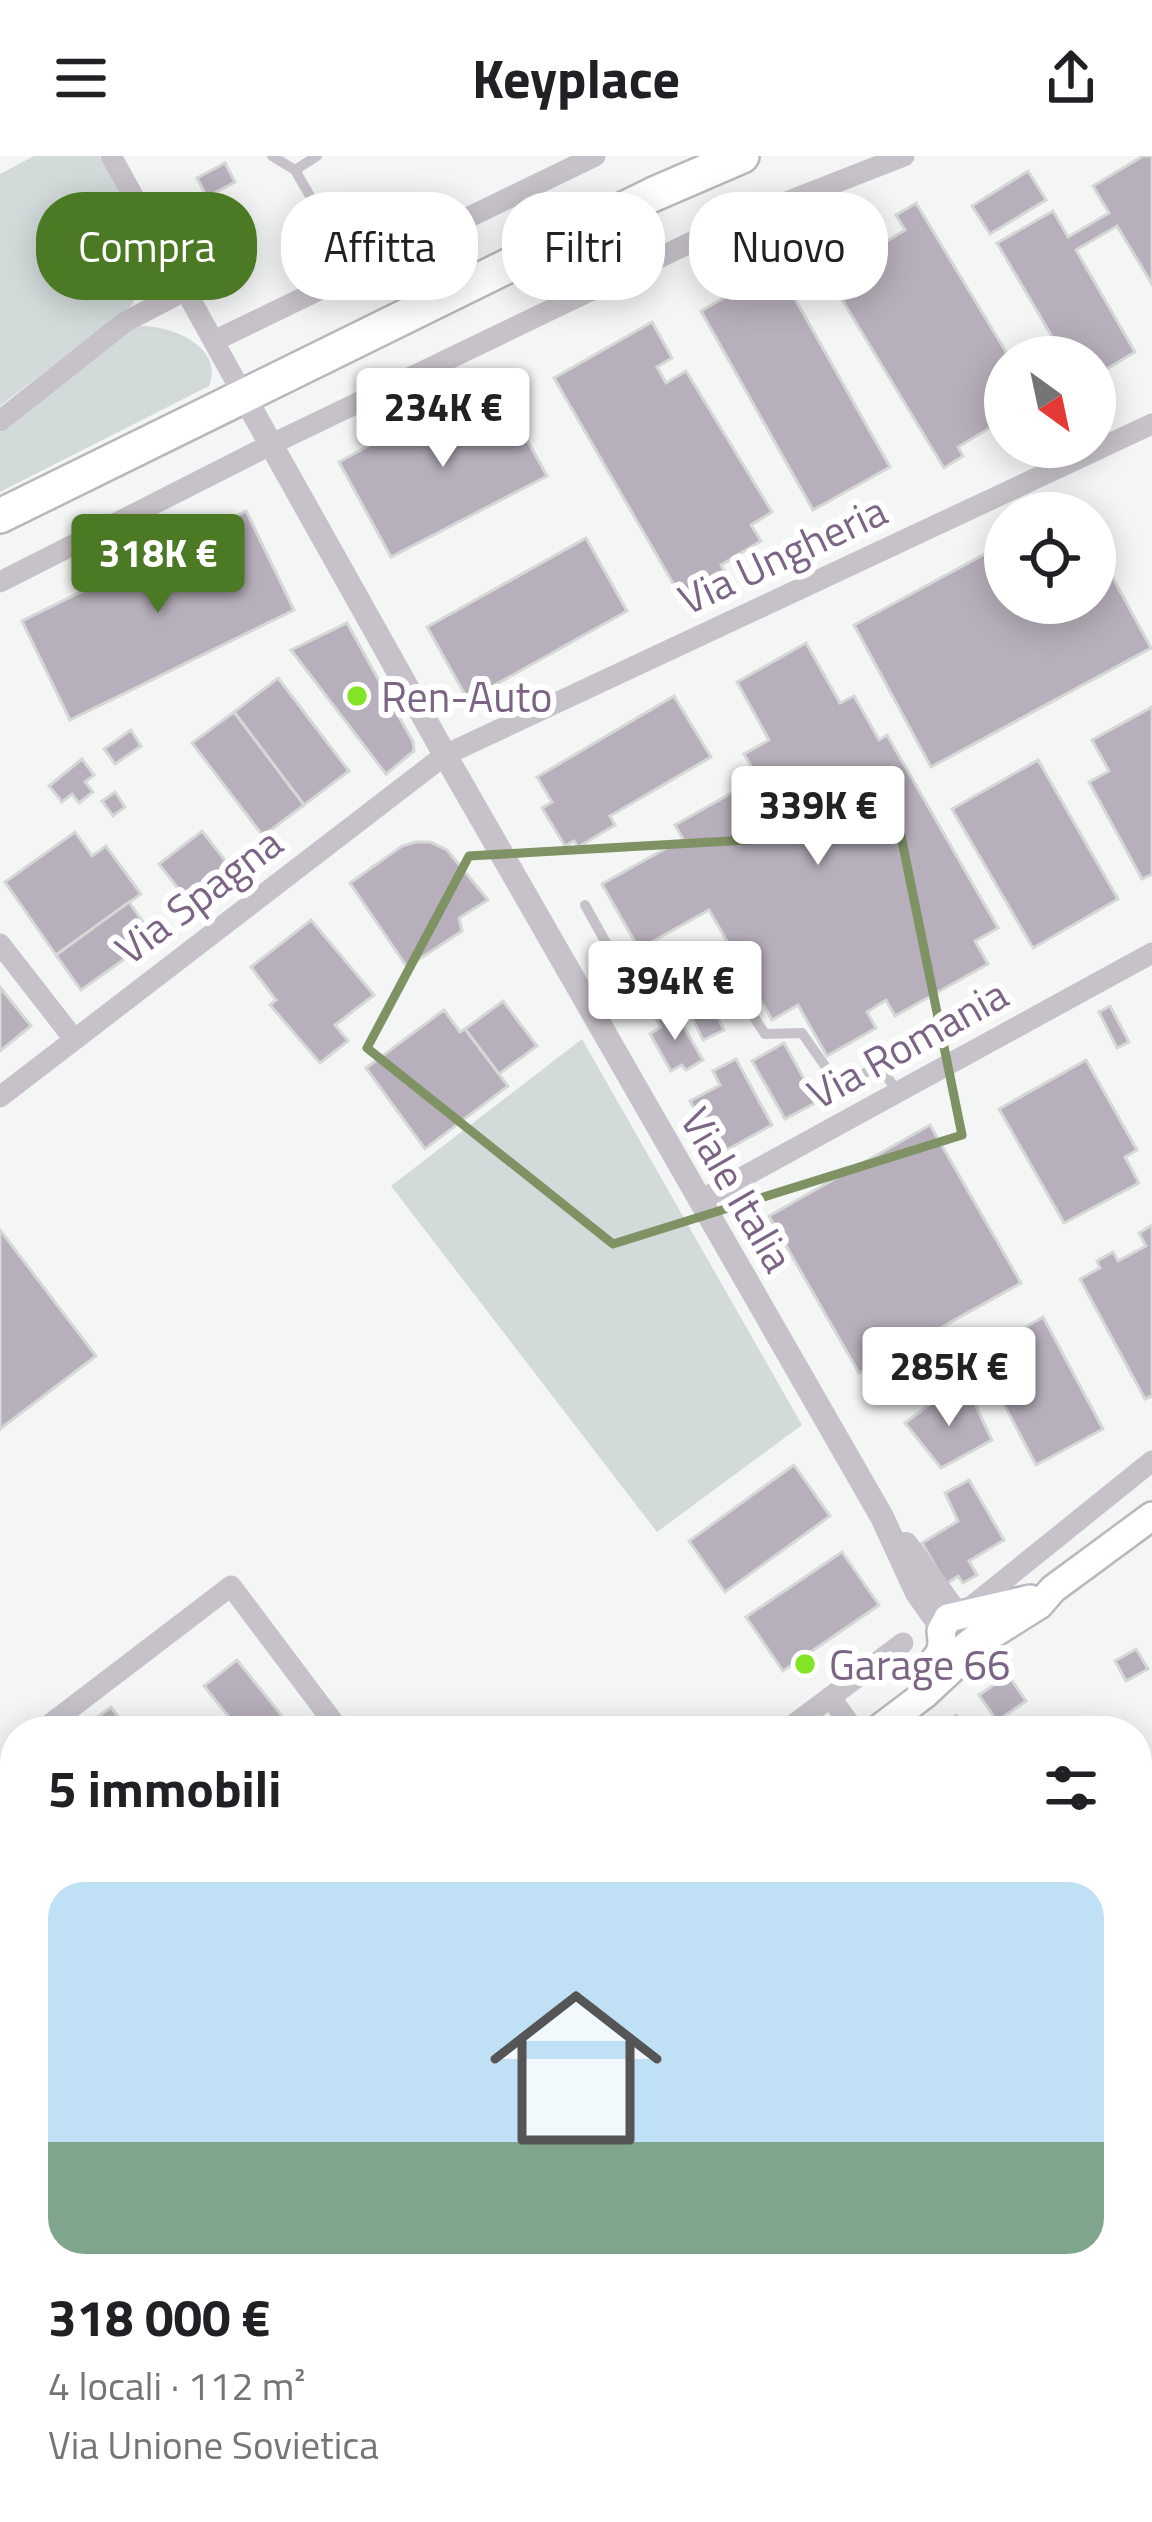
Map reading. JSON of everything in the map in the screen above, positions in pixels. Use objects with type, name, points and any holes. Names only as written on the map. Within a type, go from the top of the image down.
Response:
[{"type":"main road","points":[[0,516],[655,194],[742,156]]},
{"type":"main road","points":[[895,1716],[956,1665],[959,1629],[996,1632],[1152,1516]]},
{"type":"street","points":[[111,156],[131,192]]},
{"type":"street","points":[[478,211],[595,156]]},
{"type":"street","points":[[0,582],[270,445],[725,226],[904,156]]},
{"type":"street","points":[[0,421],[125,322],[167,300]]},
{"type":"street","points":[[191,300],[245,398]]},
{"type":"street","points":[[214,341],[295,300]]},
{"type":"street","name":"Viale Italia","points":[[245,398],[882,1517],[959,1629]]},
{"type":"street","name":"Via Ungheria","points":[[445,755],[1152,424]]},
{"type":"street","name":"Via Spagna","points":[[0,1097],[445,755]]},
{"type":"street","points":[[0,944],[74,1039]]},
{"type":"street","name":"Via Romania","points":[[699,1201],[1152,953]]},
{"type":"street","points":[[959,1629],[1152,1461]]},
{"type":"street","points":[[1084,1516],[1108,1549]]},
{"type":"street","points":[[61,1716],[231,1586],[329,1716]]},
{"type":"street","points":[[805,1716],[903,1642]]},
{"type":"street","points":[[830,1697],[844,1716]]},
{"type":"lane","points":[[272,156],[295,170],[307,192]]},
{"type":"lane","points":[[295,170],[317,156]]},
{"type":"lane","points":[[585,905],[635,994]]},
{"type":"lane","points":[[594,1017],[704,958],[718,962],[765,1034],[802,1034],[839,1086],[879,1066],[898,1092]]},
{"type":"highlighted area","points":[[900,831],[962,1135],[613,1244],[367,1048],[469,856]]},
{"type":"shaded area","points":[[34,156],[99,156],[120,192],[36,192],[36,300],[134,300],[0,406],[0,174]]},
{"type":"shaded area","points":[[141,326],[193,341],[209,360],[209,386],[0,492],[0,433],[128,331]]},
{"type":"shaded area","points":[[582,1039],[802,1425],[657,1532],[391,1186]]},
{"type":"building","points":[[1143,156],[1152,156],[1152,284],[1117,226],[1076,250],[1135,352],[1116,363],[1116,336],[1052,336],[997,243],[1053,211],[1068,237],[1109,213],[1093,186]]},
{"type":"building","points":[[225,163],[235,182],[216,192],[204,192],[197,178]]},
{"type":"building","points":[[1028,171],[1046,200],[990,234],[972,206]]},
{"type":"building","points":[[916,203],[996,336],[984,336],[984,432],[958,447],[963,456],[944,468],[842,300],[888,300],[888,240],[905,230],[896,215]]},
{"type":"building","points":[[720,300],[796,300],[890,467],[813,510],[701,311]]},
{"type":"building","points":[[652,322],[672,358],[657,367],[666,383],[686,371],[772,512],[751,525],[761,541],[721,565],[725,572],[681,597],[554,378]]},
{"type":"building","points":[[495,382],[547,476],[391,557],[339,462],[410,423],[414,431]]},
{"type":"building","points":[[246,511],[294,610],[70,720],[22,621]]},
{"type":"building","points":[[586,538],[627,611],[468,700],[427,627]]},
{"type":"building","points":[[984,554],[984,624],[1116,624],[1116,584],[1151,648],[931,767],[854,625]]},
{"type":"building","name":"Ren-Auto","points":[[347,623],[413,742],[414,751],[386,774],[291,650]]},
{"type":"building","points":[[806,643],[840,703],[854,696],[879,740],[887,735],[998,928],[975,941],[988,964],[895,1016],[886,1000],[867,1012],[876,1028],[827,1056],[798,1005],[772,1020],[709,910],[639,949],[602,884],[683,839],[675,825],[758,778],[744,754],[769,740],[737,682]]},
{"type":"building","points":[[278,678],[349,771],[304,805],[234,712]]},
{"type":"building","points":[[674,696],[711,757],[610,816],[615,825],[578,847],[574,841],[565,846],[542,808],[552,802],[537,777]]},
{"type":"building","points":[[1152,707],[1152,874],[1142,879],[1089,782],[1109,771],[1092,740]]},
{"type":"building","points":[[234,712],[304,805],[263,836],[192,743]]},
{"type":"building","points":[[131,730],[141,746],[115,764],[104,749]]},
{"type":"building","points":[[82,759],[94,775],[85,782],[93,792],[79,803],[72,794],[62,802],[49,786]]},
{"type":"building","points":[[1038,760],[1118,899],[1033,948],[952,809]]},
{"type":"building","points":[[115,792],[125,807],[113,816],[102,801]]},
{"type":"building","points":[[202,831],[231,868],[188,901],[159,864]]},
{"type":"building","points":[[75,832],[92,856],[106,846],[141,894],[56,955],[5,882]]},
{"type":"building","points":[[416,842],[447,850],[488,900],[459,918],[462,931],[407,967],[350,883],[402,846]]},
{"type":"building","points":[[129,902],[154,938],[81,990],[56,955]]},
{"type":"building","points":[[311,920],[374,995],[335,1025],[348,1041],[320,1063],[270,1005],[276,1000],[251,967]]},
{"type":"building","points":[[0,987],[31,1026],[0,1051]]},
{"type":"building","points":[[503,1001],[537,1046],[499,1074],[465,1029]]},
{"type":"building","points":[[710,1002],[724,1030],[703,1040],[690,1013]]},
{"type":"building","points":[[1110,1006],[1129,1042],[1117,1048],[1099,1012]]},
{"type":"building","points":[[444,1010],[460,1032],[465,1029],[508,1086],[425,1149],[366,1068]]},
{"type":"building","points":[[674,1010],[703,1060],[686,1070],[682,1065],[671,1071],[650,1034],[661,1027],[657,1020]]},
{"type":"building","points":[[784,1043],[817,1102],[785,1119],[752,1061]]},
{"type":"building","points":[[736,1059],[772,1125],[719,1154],[690,1101],[720,1085],[713,1071]]},
{"type":"building","points":[[1086,1060],[1137,1150],[1125,1157],[1139,1183],[1064,1223],[999,1109]]},
{"type":"building","points":[[930,1125],[1021,1283],[859,1373],[769,1216]]},
{"type":"building","points":[[1152,1225],[1152,1396],[1145,1399],[1080,1279],[1100,1268],[1097,1261],[1113,1252],[1118,1261],[1146,1246],[1139,1233]]},
{"type":"building","points":[[0,1230],[96,1356],[0,1429]]},
{"type":"building","points":[[1043,1317],[1103,1429],[1036,1465],[978,1355],[1003,1342],[1010,1355],[1023,1347],[1015,1333]]},
{"type":"building","points":[[948,1357],[957,1376],[912,1397],[903,1378]]},
{"type":"building","points":[[949,1390],[962,1405],[973,1400],[992,1440],[941,1468],[905,1423]]},
{"type":"building","points":[[794,1465],[830,1516],[725,1592],[689,1541]]},
{"type":"building","points":[[969,1480],[1004,1540],[969,1561],[977,1575],[963,1583],[958,1576],[946,1584],[922,1543],[958,1521],[945,1493]]},
{"type":"building","points":[[842,1552],[879,1605],[783,1671],[746,1617]]},
{"type":"building","points":[[1136,1649],[1148,1669],[1126,1681],[1115,1661]]},
{"type":"building","points":[[237,1660],[282,1716],[228,1716],[204,1686]]},
{"type":"building","points":[[1008,1675],[1026,1701],[1004,1716],[994,1716],[979,1695]]},
{"type":"place","name":"Ren-Auto","points":[[357,696]]},
{"type":"place","name":"Garage 66","points":[[805,1664]]}]
